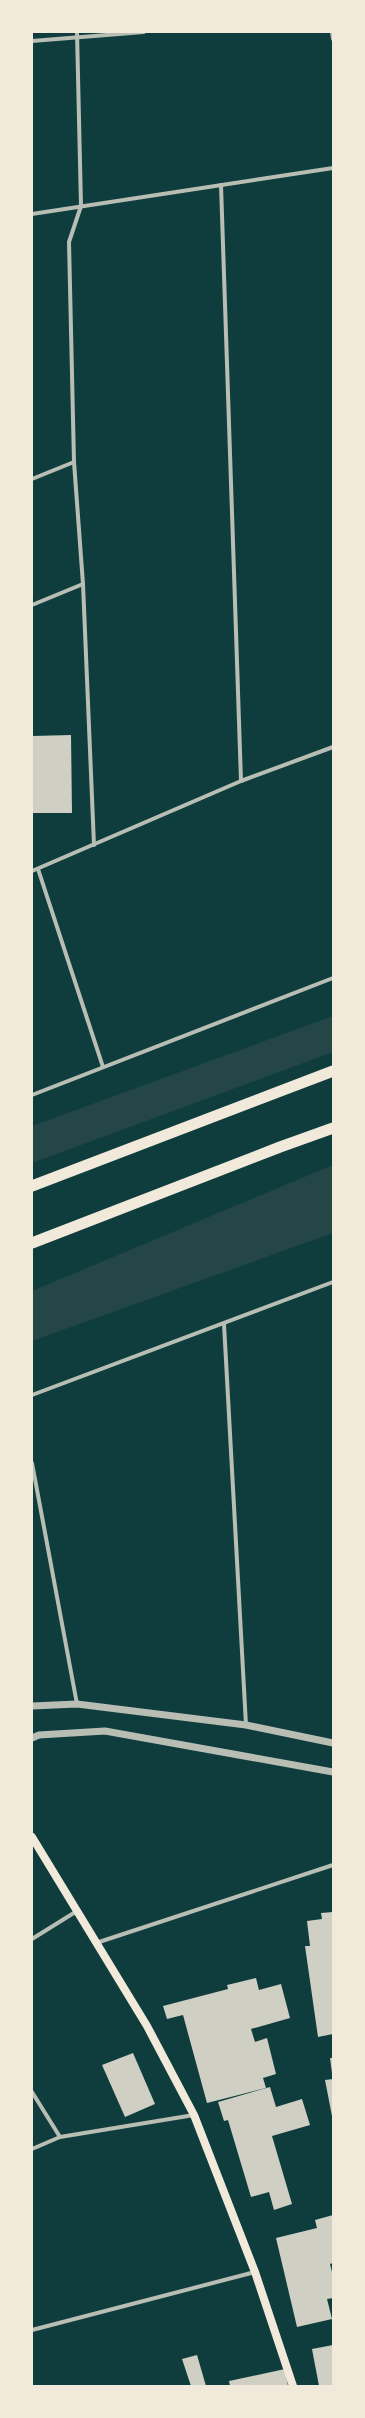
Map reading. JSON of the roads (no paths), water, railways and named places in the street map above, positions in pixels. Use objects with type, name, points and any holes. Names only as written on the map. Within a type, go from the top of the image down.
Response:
[{"type":"highway","points":[[32,1186],[333,1071]]},
{"type":"highway","points":[[32,1243],[333,1128]]},
{"type":"main road","points":[[32,1837],[76,1911],[148,2026],[194,2115],[255,2272],[293,2386]]},
{"type":"street","points":[[77,32],[81,206],[69,242],[74,462],[83,584],[94,845]]},
{"type":"street","points":[[32,41],[144,32]]},
{"type":"street","points":[[332,32],[333,39]]},
{"type":"street","points":[[32,214],[333,168]]},
{"type":"street","points":[[221,184],[241,781]]},
{"type":"street","points":[[32,479],[74,462]]},
{"type":"street","points":[[32,605],[83,584]]},
{"type":"street","points":[[32,871],[241,781],[333,746]]},
{"type":"street","points":[[38,869],[103,1067]]},
{"type":"street","points":[[32,1095],[333,978]]},
{"type":"street","points":[[32,1395],[333,1282]]},
{"type":"street","points":[[224,1324],[246,1725]]},
{"type":"street","points":[[32,1463],[77,1704]]},
{"type":"street","points":[[32,1706],[77,1704],[246,1725],[333,1743]]},
{"type":"street","points":[[32,1738],[39,1735],[105,1731],[333,1772]]},
{"type":"street","points":[[96,1943],[333,1865]]},
{"type":"street","points":[[32,1939],[76,1911]]},
{"type":"street","points":[[32,2092],[60,2137]]},
{"type":"street","points":[[32,2149],[60,2137],[194,2115]]},
{"type":"street","points":[[32,2330],[255,2272]]}]
